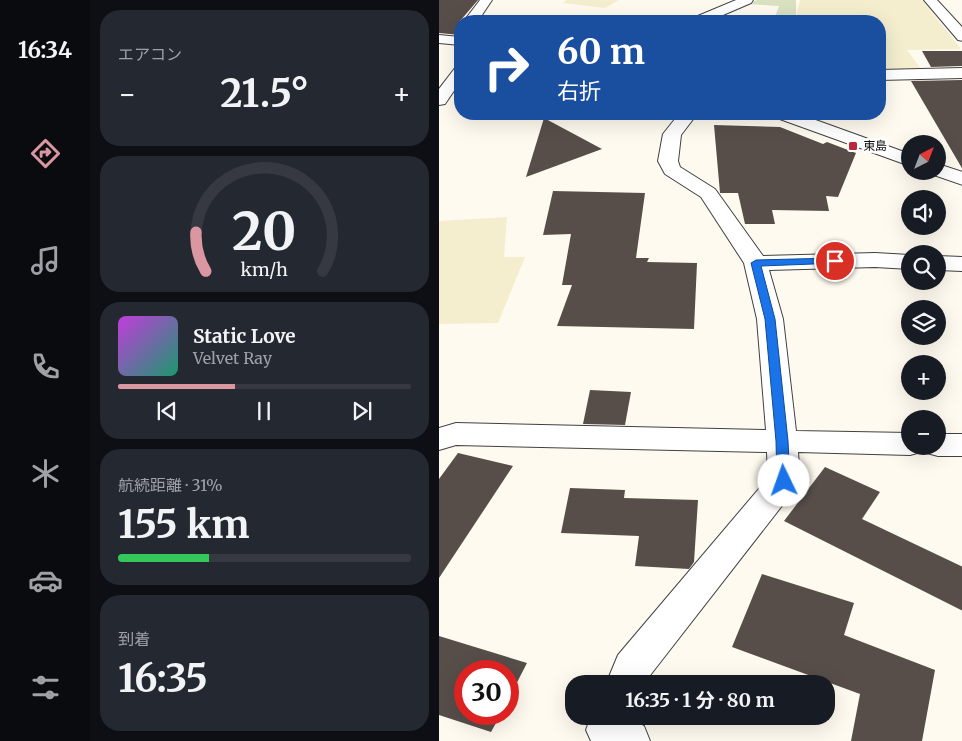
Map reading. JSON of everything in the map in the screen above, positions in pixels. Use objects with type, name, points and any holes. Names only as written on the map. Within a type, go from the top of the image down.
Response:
[{"type":"street","points":[[475,15],[486,0]]},
{"type":"street","points":[[712,15],[747,0]]},
{"type":"street","points":[[930,0],[962,36]]},
{"type":"street","points":[[439,38],[454,39]]},
{"type":"street","points":[[886,75],[962,73]]},
{"type":"street","points":[[439,100],[454,79]]},
{"type":"street","points":[[629,675],[632,668],[784,481],[770,319],[756,263],[708,193],[672,170],[668,161],[672,134],[683,120]]},
{"type":"street","points":[[800,120],[901,157]]},
{"type":"street","points":[[947,173],[962,179]]},
{"type":"street","points":[[756,263],[875,260],[901,261]]},
{"type":"street","points":[[946,263],[962,264]]},
{"type":"street","points":[[439,440],[456,434],[901,444]]},
{"type":"street","points":[[946,445],[962,445]]},
{"type":"street","points":[[609,725],[607,730],[629,741]]},
{"type":"shaded area","points":[[566,0],[619,0],[605,8],[563,3]]},
{"type":"shaded area","points":[[800,0],[922,0],[961,49],[907,50],[921,69],[886,70],[886,15],[796,15]]},
{"type":"shaded area","points":[[507,217],[504,257],[525,257],[498,323],[439,324],[439,221]]},
{"type":"green space","points":[[757,0],[796,0],[796,15],[776,15],[779,6],[748,4]]},
{"type":"building","points":[[439,0],[478,0],[465,15],[454,15],[454,34],[439,33]]},
{"type":"building","points":[[922,51],[963,51],[963,66],[931,67]]},
{"type":"building","points":[[963,80],[963,170],[947,143],[947,135],[943,135],[911,81]]},
{"type":"building","points":[[543,120],[548,120],[602,149],[526,177]]},
{"type":"building","points":[[714,125],[780,127],[823,144],[827,142],[856,153],[838,197],[826,196],[829,211],[772,210],[775,224],[745,224],[738,193],[720,193]]},
{"type":"building","points":[[553,191],[645,193],[636,258],[649,258],[647,262],[697,263],[694,329],[557,326],[572,285],[562,285],[571,234],[543,235]]},
{"type":"building","points":[[590,390],[631,392],[625,425],[583,424]]},
{"type":"building","points":[[458,453],[513,466],[439,578],[439,479]]},
{"type":"building","points":[[825,467],[880,492],[862,519],[963,567],[963,611],[784,521]]},
{"type":"building","points":[[570,488],[625,490],[624,498],[698,500],[694,562],[689,569],[635,566],[639,536],[561,533]]},
{"type":"building","points":[[762,574],[854,603],[844,635],[935,670],[922,741],[851,741],[860,694],[835,685],[835,675],[808,675],[732,647]]},
{"type":"building","points":[[439,636],[517,660],[454,660],[454,720],[439,715]]},
{"type":"building","points":[[519,661],[527,663],[519,679]]},
{"type":"building","points":[[470,725],[495,725],[491,732]]},
{"type":"place","name":"東島","points":[[853,146]]},
{"type":"route","points":[[784,481],[770,319],[756,263],[835,261]]}]
